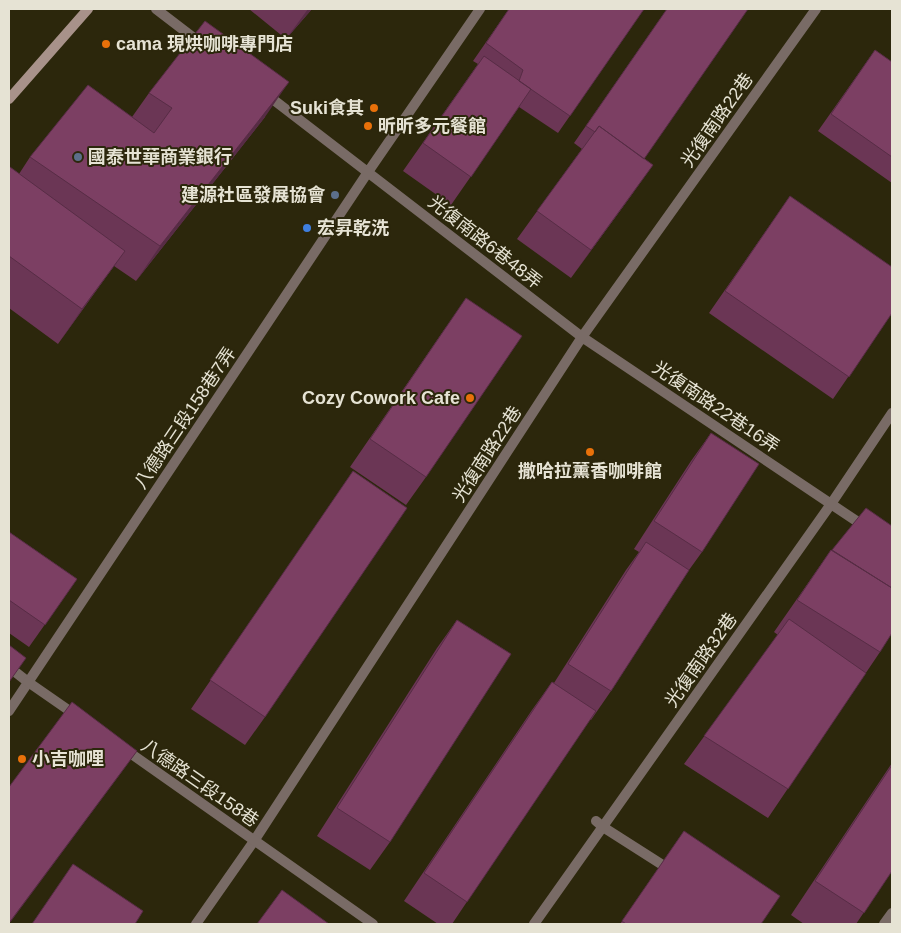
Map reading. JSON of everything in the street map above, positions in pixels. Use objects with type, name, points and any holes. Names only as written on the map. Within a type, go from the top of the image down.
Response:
[{"type":"street","points":[[9,99],[88,9]]},
{"type":"street","points":[[156,9],[213,53]]},
{"type":"street","name":"八德路三段158巷7弄","points":[[9,711],[368,172],[480,9]]},
{"type":"street","name":"光復南路22巷","points":[[196,924],[254,841],[582,337],[816,9]]},
{"type":"street","name":"光復南路6巷48弄","points":[[260,89],[582,337]]},
{"type":"street","name":"光復南路22巷16弄","points":[[582,337],[877,535]]},
{"type":"street","name":"光復南路32巷","points":[[534,924],[599,824],[831,504],[892,413]]},
{"type":"street","points":[[9,667],[85,722]]},
{"type":"street","name":"八德路三段158巷","points":[[117,744],[373,924]]},
{"type":"street","points":[[599,824],[683,878]]},
{"type":"street","points":[[884,924],[892,913]]},
{"type":"building","points":[[509,9],[644,9],[570,116],[519,81],[523,70],[486,43]]},
{"type":"building","points":[[667,9],[748,9],[644,159],[599,126],[595,132],[586,126]]},
{"type":"building","points":[[205,21],[289,82],[160,246],[30,157],[88,85],[154,133],[172,108],[149,93]]},
{"type":"building","points":[[875,50],[892,62],[892,157],[831,114]]},
{"type":"building","points":[[484,56],[531,89],[471,177],[423,143]]},
{"type":"building","points":[[599,126],[653,165],[591,250],[537,211]]},
{"type":"building","points":[[10,167],[125,251],[82,309],[9,256]]},
{"type":"building","points":[[790,196],[892,267],[892,313],[849,377],[725,291]]},
{"type":"building","points":[[466,298],[522,336],[426,477],[370,439]]},
{"type":"building","points":[[711,433],[759,464],[702,552],[654,521]]},
{"type":"building","points":[[353,471],[407,508],[265,717],[210,680]]},
{"type":"building","points":[[866,508],[892,526],[892,588],[832,550]]},
{"type":"building","points":[[9,532],[77,579],[45,625],[9,600]]},
{"type":"building","points":[[646,542],[689,570],[611,691],[568,664]]},
{"type":"building","points":[[831,550],[892,588],[892,633],[880,652],[797,600]]},
{"type":"building","points":[[789,619],[866,673],[788,789],[704,736]]},
{"type":"building","points":[[457,620],[511,654],[390,842],[337,808]]},
{"type":"building","points":[[9,645],[26,658],[9,682]]},
{"type":"building","points":[[552,682],[596,711],[467,902],[424,873]]},
{"type":"building","points":[[72,702],[137,751],[9,923],[9,787]]},
{"type":"building","points":[[892,765],[892,871],[864,913],[815,881]]},
{"type":"building","points":[[684,831],[780,896],[761,924],[626,924],[622,921]]},
{"type":"building","points":[[73,864],[143,911],[135,924],[32,924]]},
{"type":"building","points":[[282,890],[329,924],[257,924]]},
{"type":"place","name":"cama 現烘咖啡專門店","points":[[106,44]]},
{"type":"place","name":"Suki食其","points":[[374,108]]},
{"type":"place","name":"昕昕多元餐館","points":[[368,126]]},
{"type":"place","name":"國泰世華商業銀行","points":[[78,157]]},
{"type":"place","name":"建源社區發展協會","points":[[335,195]]},
{"type":"place","name":"宏昇乾洗","points":[[307,228]]},
{"type":"place","name":"Cozy Cowork Cafe","points":[[470,398]]},
{"type":"place","name":"撒哈拉薰香咖啡館","points":[[590,452]]},
{"type":"place","name":"小吉咖哩","points":[[22,759]]}]
